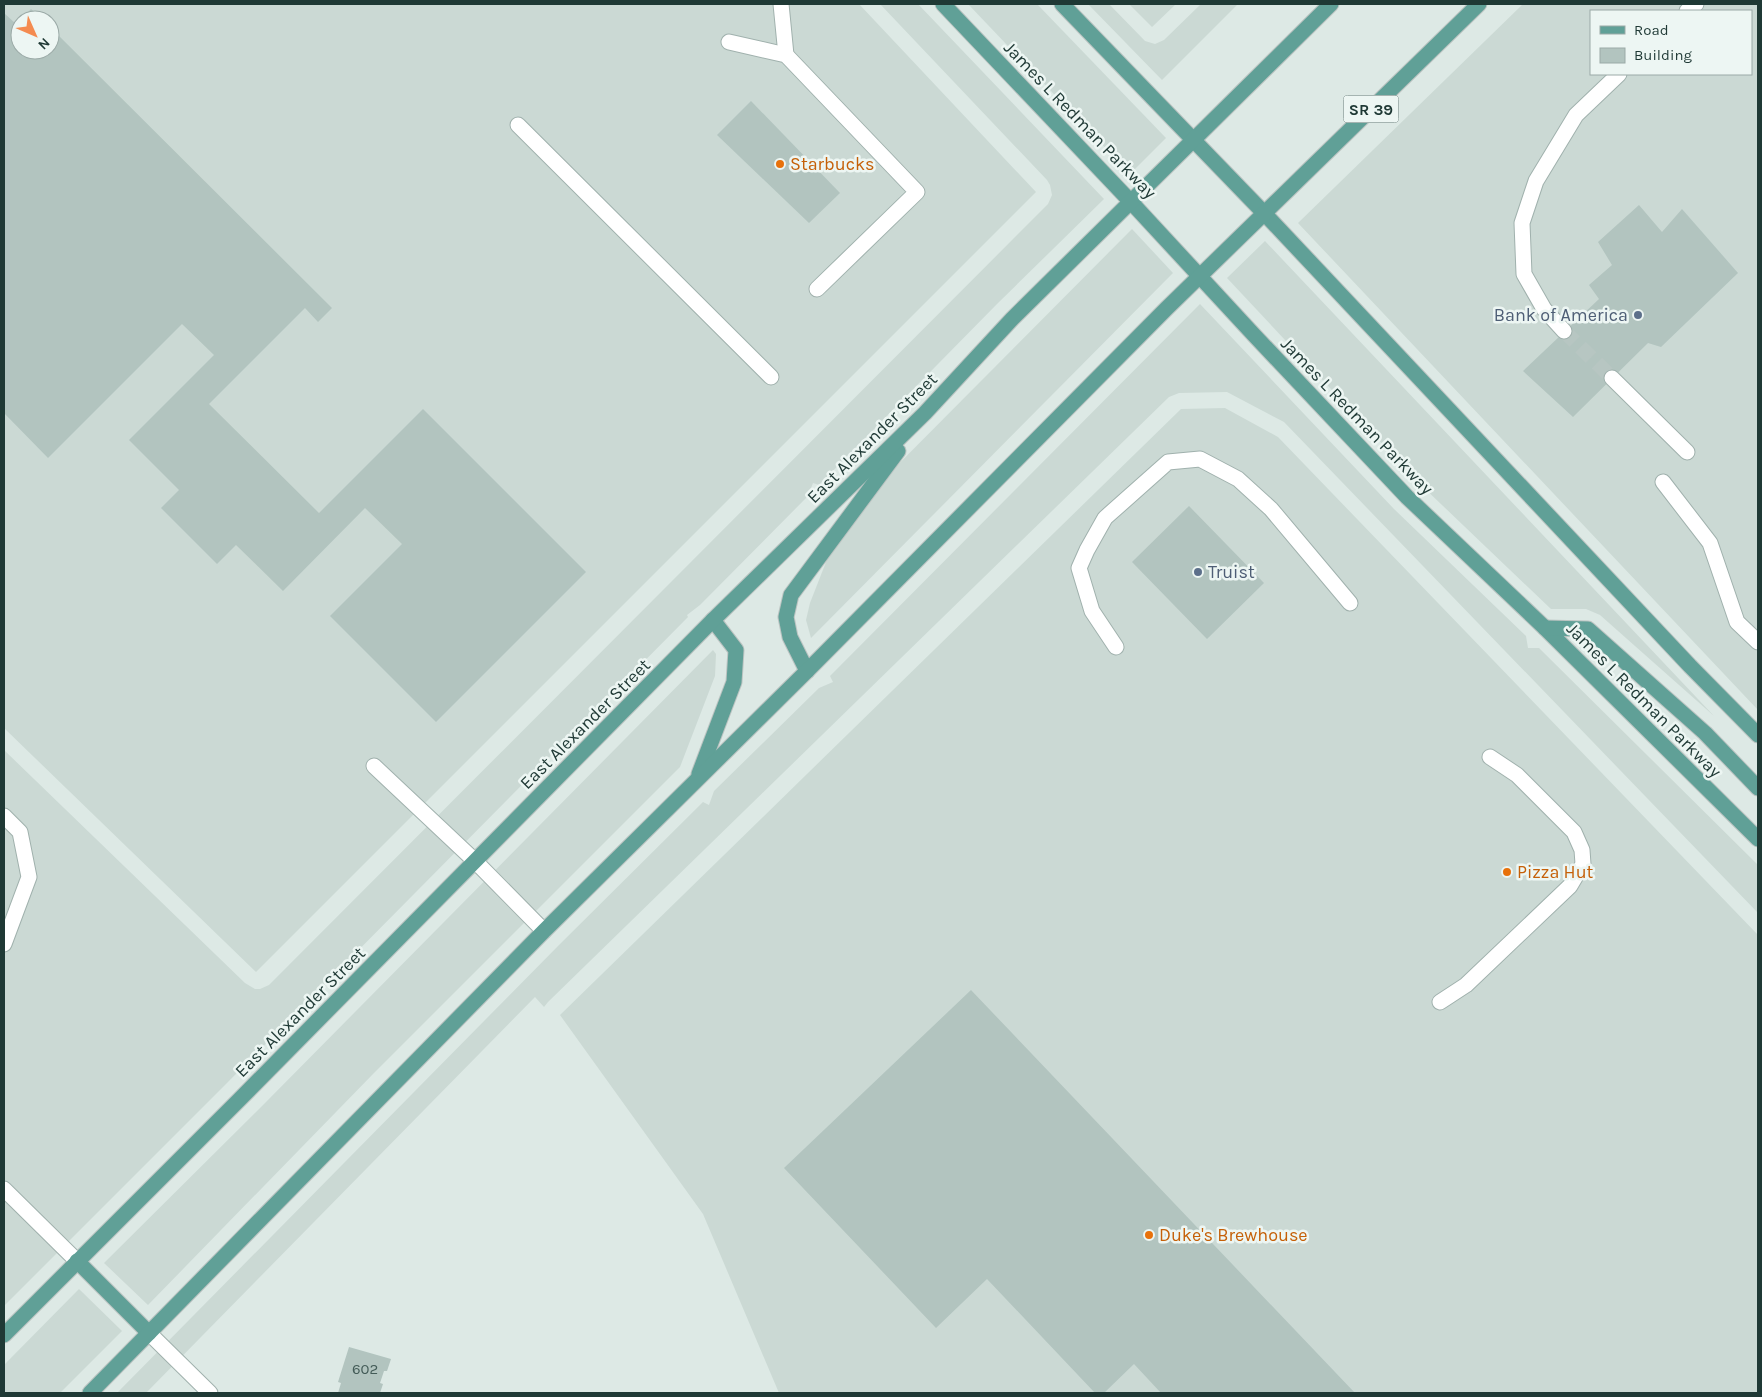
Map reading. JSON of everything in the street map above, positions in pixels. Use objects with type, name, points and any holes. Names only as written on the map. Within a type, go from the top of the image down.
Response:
[{"type":"main road","name":"James L Redman Parkway","points":[[943,4],[1407,497],[1545,628],[1758,839]]},
{"type":"main road","points":[[1062,4],[1264,213],[1658,632],[1758,735]]},
{"type":"main road","name":"East Alexander Street","points":[[4,1335],[240,1100],[713,620],[925,413],[1012,318],[1332,4]]},
{"type":"main road","name":"SR 39","points":[[1200,276],[1479,4]]},
{"type":"main road","points":[[90,1393],[544,931],[807,671],[1200,276]]},
{"type":"main road","points":[[807,671],[790,637],[786,617],[791,594],[925,413]]},
{"type":"main road","points":[[698,779],[734,682],[736,650],[713,620]]},
{"type":"main road","points":[[1545,628],[1588,629],[1705,733],[1758,788]]},
{"type":"main road","points":[[77,1261],[149,1333]]},
{"type":"street","points":[[781,4],[786,55]]},
{"type":"street","points":[[729,42],[786,55],[917,192],[817,289]]},
{"type":"street","points":[[1564,332],[1544,309],[1524,274],[1522,223],[1536,181],[1576,115],[1618,75]]},
{"type":"street","points":[[518,125],[771,377]]},
{"type":"street","points":[[1612,378],[1687,452]]},
{"type":"street","points":[[1116,647],[1092,611],[1079,568],[1105,518],[1168,462],[1200,459],[1238,479],[1271,509],[1350,603]]},
{"type":"street","points":[[1663,482],[1710,543],[1737,622],[1758,642]]},
{"type":"street","points":[[1440,1002],[1466,986],[1570,886],[1582,864],[1582,850],[1574,832],[1517,775],[1490,757]]},
{"type":"street","points":[[374,766],[475,861],[544,931]]},
{"type":"street","points":[[4,816],[20,832],[29,877],[4,944]]},
{"type":"street","points":[[4,1189],[77,1261]]},
{"type":"street","points":[[149,1333],[210,1393]]},
{"type":"shaded area","points":[[4,4],[859,4],[1036,192],[256,972],[4,728]]},
{"type":"shaded area","points":[[880,4],[918,4],[1104,199],[997,304],[819,485],[813,483],[808,496],[700,605],[687,615],[688,617],[4,1306],[4,750],[245,983],[255,989],[269,985],[1048,204],[1052,195],[1047,180]]},
{"type":"shaded area","points":[[968,4],[1037,4],[1166,138],[1130,174]]},
{"type":"shaded area","points":[[1088,4],[1109,4],[1145,41],[1155,44],[1164,40],[1201,4],[1238,4],[1162,80]]},
{"type":"shaded area","points":[[1129,4],[1176,4],[1152,27]]},
{"type":"shaded area","points":[[1523,4],[1758,4],[1758,710],[1298,223]]},
{"type":"shaded area","points":[[1132,229],[1173,273],[811,638],[806,620],[810,603],[842,521]]},
{"type":"shaded area","points":[[1265,241],[1714,716],[1600,615],[1586,609],[1551,609],[1420,484],[1227,278]]},
{"type":"shaded area","points":[[1200,304],[1394,509],[1526,636],[1528,648],[1539,648],[1758,865],[1758,913],[1284,422],[1227,392],[1179,393],[1169,397],[544,1007],[535,997],[146,1393],[117,1393],[559,945],[703,802],[709,805],[714,791],[819,688],[833,682],[830,676]]},
{"type":"shaded area","points":[[1225,408],[1278,437],[1758,935],[1758,1393],[779,1393],[703,1214],[560,1015],[1181,409]]},
{"type":"shaded area","points":[[713,650],[716,654],[715,676],[680,767],[373,1074],[148,1305],[104,1263]]},
{"type":"shaded area","points":[[79,1289],[122,1331],[60,1393],[4,1393],[4,1365]]},
{"type":"building","points":[[4,13],[10,18],[10,60],[60,60],[60,37],[332,308],[318,322],[305,308],[209,404],[319,513],[423,409],[586,572],[436,722],[330,616],[402,544],[365,508],[283,591],[236,545],[217,564],[161,508],[179,490],[129,440],[214,355],[182,324],[48,458],[4,413]]},
{"type":"building","name":"Starbucks","points":[[751,101],[840,193],[809,223],[717,135]]},
{"type":"building","name":"Bank of America","points":[[1639,205],[1662,232],[1682,209],[1738,273],[1661,347],[1648,343],[1573,417],[1523,371],[1599,299],[1589,285],[1612,265],[1598,242]]},
{"type":"building","name":"Truist","points":[[1189,506],[1264,583],[1207,639],[1132,562]]},
{"type":"building","points":[[971,990],[1355,1393],[1161,1393],[1134,1364],[1104,1393],[1095,1393],[987,1279],[936,1328],[784,1168]]},
{"type":"building","points":[[349,1347],[391,1359],[380,1383],[383,1384],[380,1393],[338,1393],[341,1383],[338,1382]]},
{"type":"tunnel","points":[[1564,331],[1612,378]]},
{"type":"place","name":"Starbucks","points":[[780,164]]},
{"type":"place","name":"Bank of America","points":[[1638,315]]},
{"type":"place","name":"Truist","points":[[1198,572]]},
{"type":"place","name":"Pizza Hut","points":[[1507,872]]},
{"type":"place","name":"Duke's Brewhouse","points":[[1149,1235]]}]
